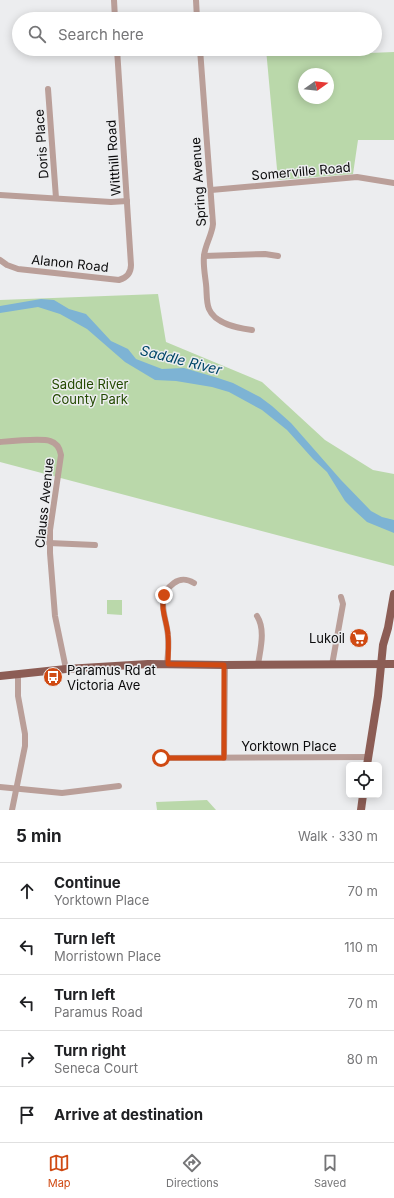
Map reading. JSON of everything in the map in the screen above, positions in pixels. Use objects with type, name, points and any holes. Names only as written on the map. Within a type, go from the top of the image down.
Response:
[{"type":"main road","points":[[368,761],[378,696],[383,646],[394,594]]},
{"type":"main road","points":[[0,676],[66,669],[132,665],[394,664]]},
{"type":"main road","points":[[361,810],[363,798]]},
{"type":"street","points":[[114,0],[115,12]]},
{"type":"street","points":[[196,0],[197,12]]},
{"type":"street","name":"Witthill Road","points":[[117,56],[131,265]]},
{"type":"street","name":"Spring Avenue","points":[[200,56],[213,224],[204,256],[208,305],[210,311],[220,321],[243,329],[252,330]]},
{"type":"street","name":"Doris Place","points":[[48,89],[56,198]]},
{"type":"street","name":"Somerville Road","points":[[210,190],[357,177],[394,183]]},
{"type":"street","points":[[0,195],[112,202],[127,201]]},
{"type":"street","points":[[204,256],[265,254],[278,256]]},
{"type":"street","name":"Alanon Road","points":[[0,260],[7,265],[18,269],[119,280],[127,276],[130,272],[131,265]]},
{"type":"street","name":"Clauss Avenue","points":[[0,442],[46,440],[54,443],[60,451],[61,455],[50,530],[50,544],[55,616],[66,669]]},
{"type":"street","points":[[50,544],[95,546]]},
{"type":"street","points":[[168,664],[168,635],[162,601],[171,585],[176,582],[182,579],[194,583]]},
{"type":"street","points":[[332,665],[343,604],[341,597]]},
{"type":"street","points":[[257,616],[261,622],[262,628],[258,665]]},
{"type":"street","points":[[224,665],[224,758]]},
{"type":"street","points":[[12,810],[15,789],[23,758],[25,734],[18,696],[18,674]]},
{"type":"street","name":"Yorktown Place","points":[[161,758],[368,761]]},
{"type":"street","points":[[0,788],[62,792],[119,786]]},
{"type":"green space","points":[[382,52],[394,52],[394,140],[358,140],[353,174],[278,180],[267,56],[382,56]]},
{"type":"green space","name":"Saddle River County Park","points":[[158,294],[166,342],[262,382],[325,440],[373,470],[394,474],[394,566],[0,462],[0,300]]},
{"type":"green space","points":[[107,600],[122,600],[122,615],[107,614]]},
{"type":"green space","points":[[207,800],[216,810],[157,810],[156,802]]},
{"type":"water","points":[[41,299],[54,300],[69,309],[86,314],[111,341],[128,349],[136,359],[162,369],[184,368],[218,378],[233,383],[260,397],[291,423],[341,480],[371,511],[382,517],[394,520],[394,533],[367,522],[355,511],[345,501],[327,472],[287,430],[262,410],[229,392],[212,387],[176,381],[155,380],[125,362],[87,329],[60,314],[38,307],[0,313],[0,306]]},
{"type":"place","name":"Lukoil","points":[[359,638]]},
{"type":"place","name":"Paramus Rd at Victoria Ave","points":[[53,677]]},
{"type":"route","points":[[161,758],[224,758],[224,665],[168,664],[168,635],[162,601],[164,595]]},
{"type":"water label","name":"Saddle River","points":[[181,360]]}]
